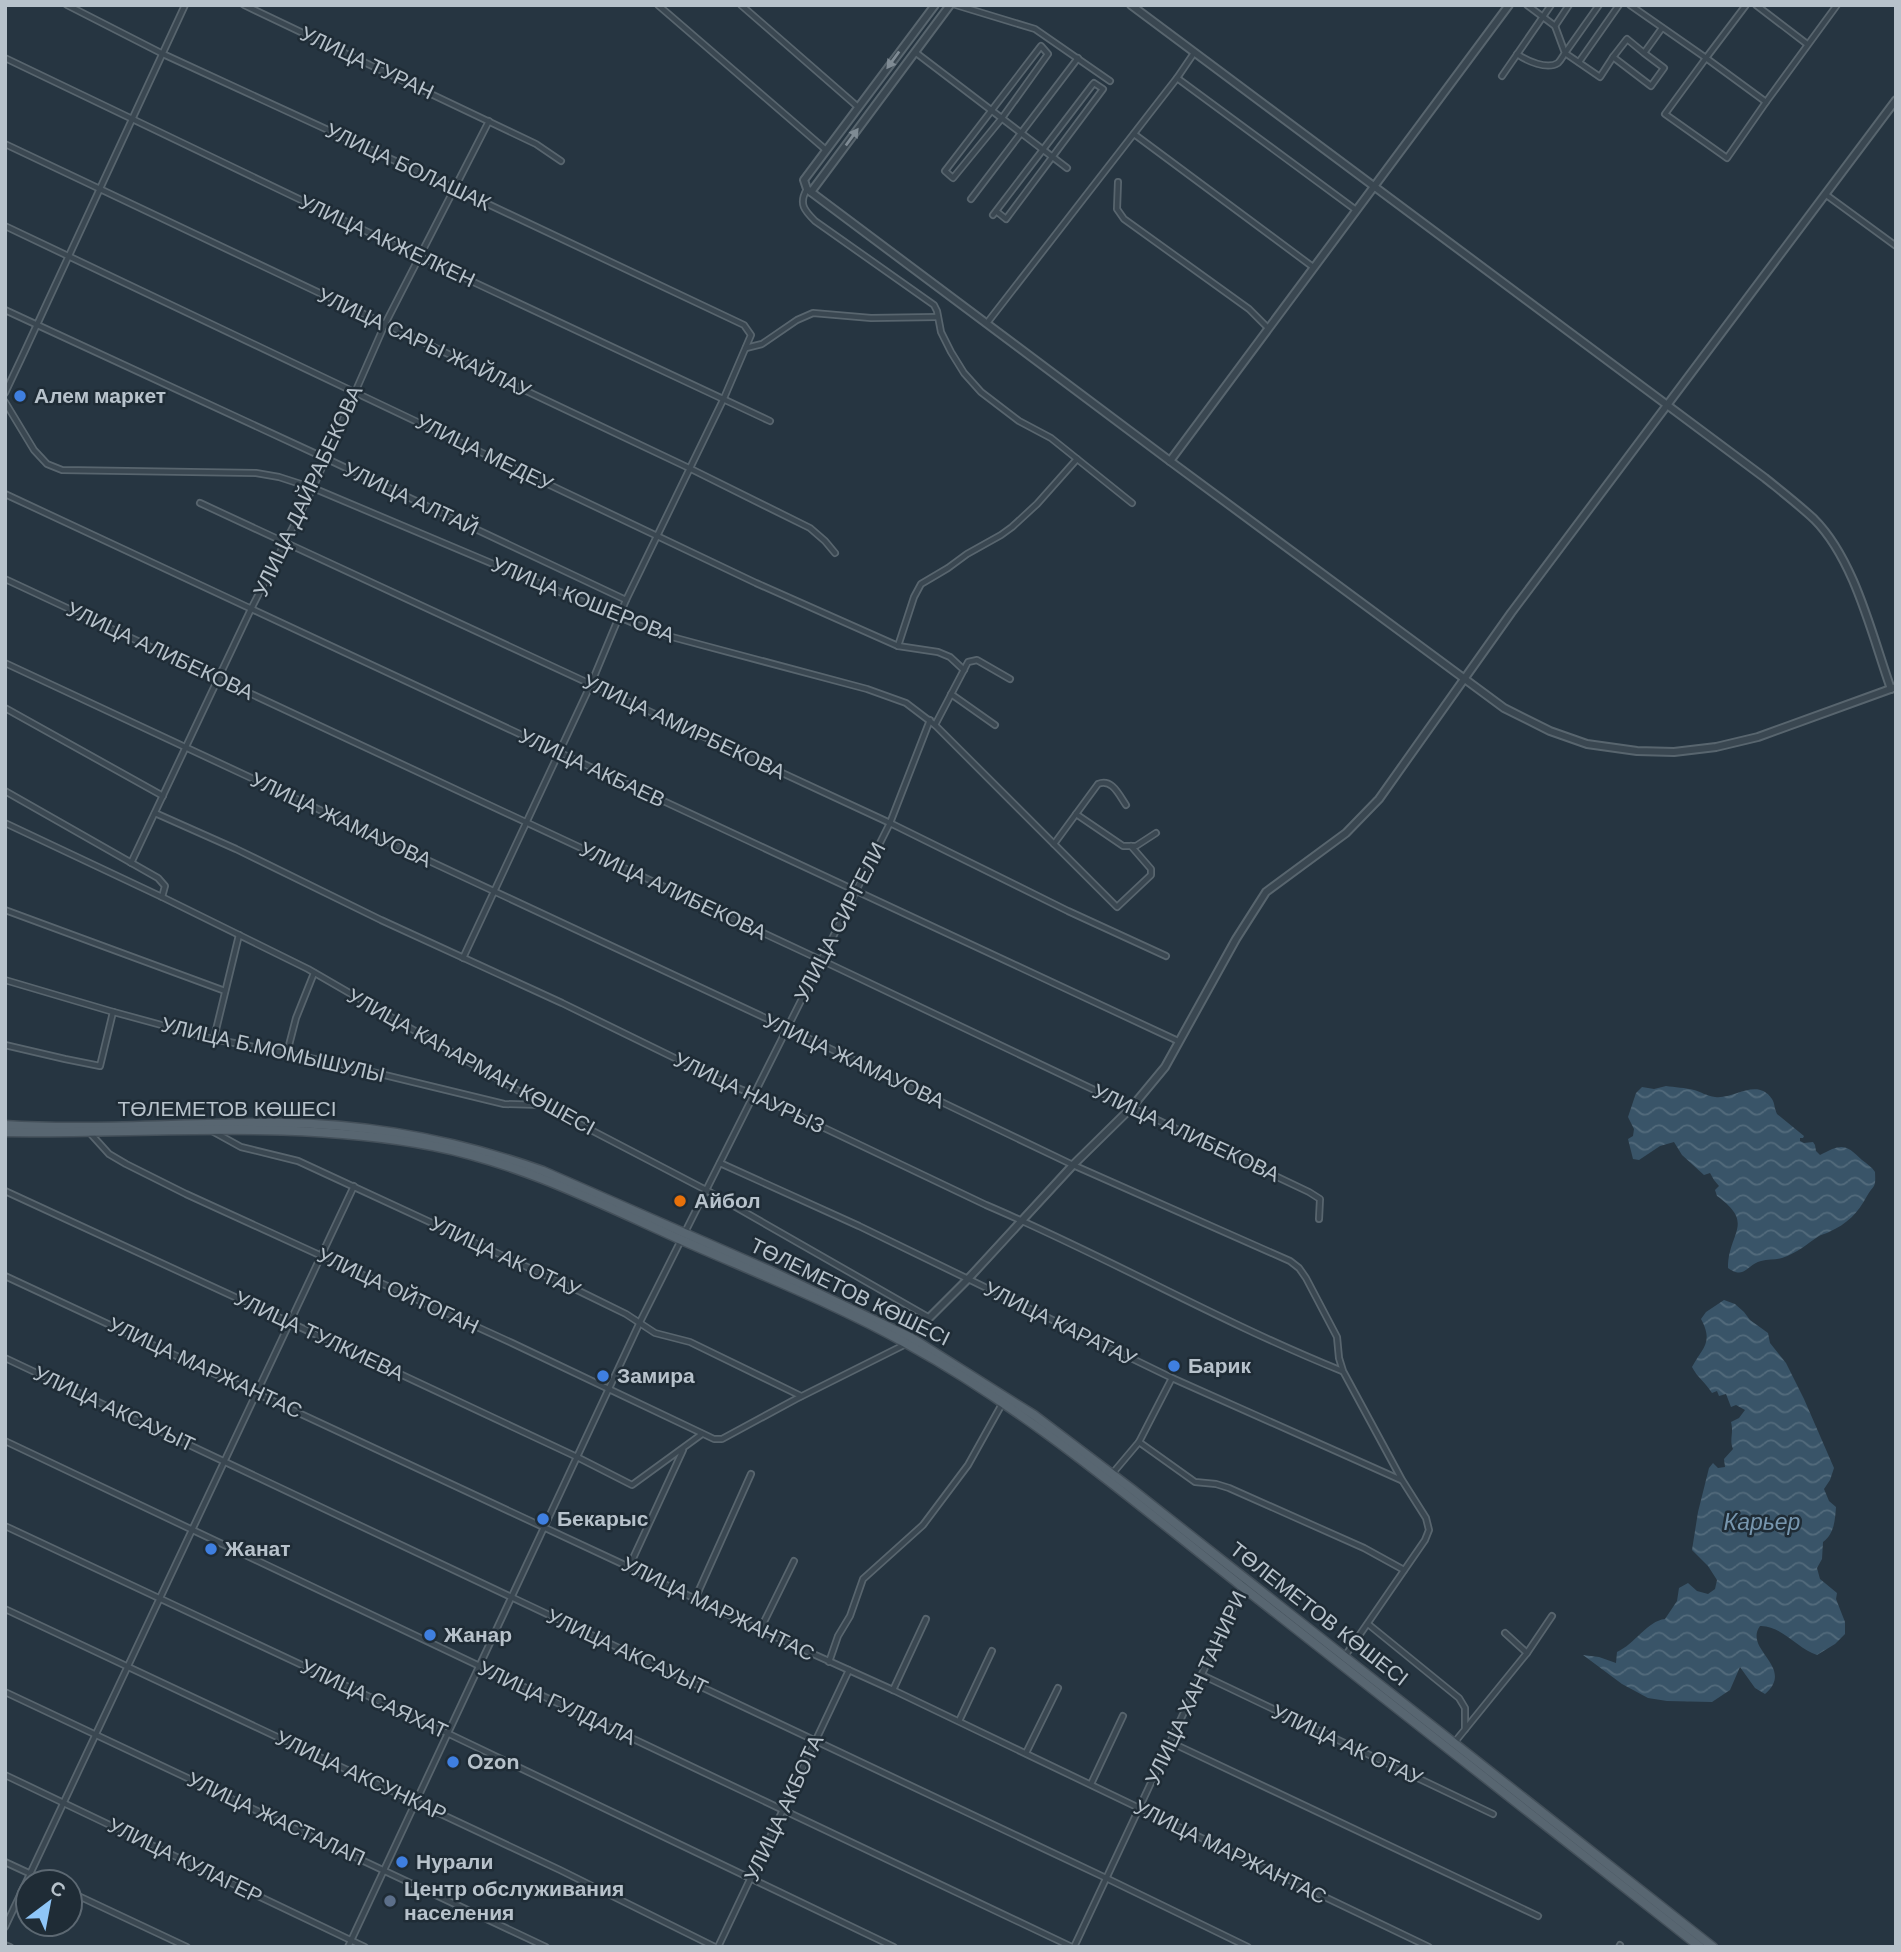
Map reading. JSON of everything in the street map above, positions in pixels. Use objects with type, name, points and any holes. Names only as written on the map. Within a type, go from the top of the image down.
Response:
[{"type":"main road","name":"ТӨЛЕМЕТОВ КӨШЕСІ","points":[[6,1131],[89,1133],[285,1123],[415,1135],[457,1144],[543,1171],[682,1236],[846,1306],[909,1340],[1059,1433],[1245,1584],[1345,1656],[1700,1947]]},
{"type":"main road","name":"ТӨЛЕМЕТОВ КӨШЕСІ","points":[[6,1131],[85,1127],[211,1127]]},
{"type":"main road","name":"ТӨЛЕМЕТОВ КӨШЕСІ","points":[[1004,1400],[1713,1947]]},
{"type":"street","name":"УЛИЦА БОЛАШАК","points":[[67,5],[163,54],[744,325],[751,335],[745,348]]},
{"type":"street","points":[[5,393],[186,5]]},
{"type":"street","name":"УЛИЦА ТУРАН","points":[[244,5],[536,144],[561,161]]},
{"type":"street","points":[[658,5],[826,150]]},
{"type":"street","points":[[741,5],[858,107]]},
{"type":"street","points":[[934,5],[804,180],[809,190],[1504,708],[1550,731],[1587,744],[1674,752],[1716,747],[1758,737],[1893,688],[1849,571],[1835,546],[1815,521],[1765,478],[1131,5]]},
{"type":"street","points":[[950,5],[809,190],[803,200],[804,210],[815,221],[934,305],[941,332],[951,352],[964,373],[981,392],[1019,421],[1051,438],[1132,503]]},
{"type":"street","points":[[956,5],[1035,29],[1110,81]]},
{"type":"street","points":[[1170,461],[1509,5]]},
{"type":"street","points":[[1527,5],[1555,26],[1565,53],[1600,77],[1613,57],[1627,39],[1664,68],[1651,86],[1613,57]]},
{"type":"street","points":[[1502,76],[1552,5]]},
{"type":"street","points":[[1555,26],[1569,5]]},
{"type":"street","points":[[1517,54],[1527,61],[1551,65],[1558,62],[1599,5]]},
{"type":"street","points":[[1579,62],[1619,5]]},
{"type":"street","points":[[1630,5],[1766,102]]},
{"type":"street","points":[[1746,5],[1665,114],[1727,158],[1837,5]]},
{"type":"street","points":[[1756,5],[1807,44]]},
{"type":"street","points":[[1644,52],[1662,28]]},
{"type":"street","points":[[1041,46],[1048,54],[1002,118],[954,178],[945,172],[1041,46]]},
{"type":"street","points":[[915,52],[1067,168]]},
{"type":"street","points":[[987,323],[1195,53]]},
{"type":"street","name":"УЛИЦА АКЖЕЛКЕН","points":[[5,58],[770,421]]},
{"type":"street","points":[[971,199],[1078,58]]},
{"type":"street","points":[[1177,78],[1356,210]]},
{"type":"street","points":[[1094,83],[1103,89],[1053,157],[1006,219],[994,213],[1094,83]]},
{"type":"street","points":[[801,1396],[909,1340],[1073,1165],[1131,1108],[1165,1067],[1236,939],[1266,892],[1346,832],[1379,799],[1464,679],[1895,102]]},
{"type":"street","name":"УЛИЦА ДАЙРАБЕКОВА","points":[[131,863],[251,609],[313,488],[385,324],[489,121]]},
{"type":"street","points":[[1134,134],[1313,267]]},
{"type":"street","name":"УЛИЦА САРЫ ЖАЙЛАУ","points":[[5,144],[689,468],[810,528],[835,553]]},
{"type":"street","points":[[1118,182],[1119,214],[1249,309],[1268,328]]},
{"type":"street","points":[[1825,194],[1896,247]]},
{"type":"street","name":"УЛИЦА МЕДЕУ","points":[[5,226],[657,536],[898,646],[938,652],[950,657],[964,670]]},
{"type":"street","name":"УЛИЦА АЛТАЙ","points":[[5,310],[626,600]]},
{"type":"street","points":[[463,958],[591,684],[626,600],[724,398],[745,348],[762,344],[797,320],[813,313],[871,318],[937,317]]},
{"type":"street","name":"УЛИЦА КОШЕРОВА","points":[[5,402],[34,450],[47,464],[62,470],[256,473],[279,477],[313,488],[657,633],[867,689],[906,703],[930,720],[1115,906],[1120,906],[1151,875],[1152,869],[1131,846]]},
{"type":"street","points":[[898,646],[921,584],[1001,536],[1037,504],[1077,459]]},
{"type":"street","name":"УЛИЦА АКБАЕВ","points":[[5,494],[1178,1041]]},
{"type":"street","name":"УЛИЦА АМИРБЕКОВА","points":[[200,503],[890,823],[1166,956]]},
{"type":"street","name":"УЛИЦА АЛИБЕКОВА","points":[[5,579],[821,960],[1320,1199],[1319,1219]]},
{"type":"street","points":[[935,725],[968,662],[977,660],[1010,679]]},
{"type":"street","name":"УЛИЦА ЖАМАУОВА","points":[[5,663],[787,1028],[1073,1165],[1299,1268],[1337,1337],[1343,1371],[1402,1480],[1426,1518],[1429,1530],[1425,1540],[1345,1656]]},
{"type":"street","points":[[951,694],[995,725]]},
{"type":"street","points":[[5,708],[163,796]]},
{"type":"street","name":"УЛИЦА СИРГЕЛИ","points":[[348,1947],[608,1388],[890,823],[930,720]]},
{"type":"street","points":[[1054,844],[1098,784],[1109,783],[1126,805]]},
{"type":"street","points":[[5,791],[158,878],[165,886],[162,897]]},
{"type":"street","name":"УЛИЦА НАУРЫЗ","points":[[155,813],[1233,1322],[1343,1371]]},
{"type":"street","points":[[1076,814],[1122,846],[1136,846],[1156,833]]},
{"type":"street","name":"УЛИЦА КАҺАРМАН КӨШЕСІ","points":[[5,823],[314,972],[543,1105],[706,1190],[929,1317]]},
{"type":"street","points":[[5,910],[225,991]]},
{"type":"street","points":[[214,1038],[239,935]]},
{"type":"street","points":[[286,1054],[296,1018],[314,972]]},
{"type":"street","name":"УЛИЦА Б.МОМЫШУЛЫ","points":[[5,980],[214,1038],[504,1104],[543,1105]]},
{"type":"street","points":[[5,1045],[100,1066],[113,1012]]},
{"type":"street","name":"УЛИЦА АК ОТАУ","points":[[211,1127],[241,1147],[298,1161],[579,1291],[640,1322],[655,1333],[690,1342],[801,1396]]},
{"type":"street","name":"УЛИЦА ОЙТОГАН","points":[[89,1133],[109,1154],[126,1164],[714,1439],[722,1439],[801,1396]]},
{"type":"street","name":"УЛИЦА КАРАТАУ","points":[[720,1163],[859,1226],[1172,1378],[1402,1480]]},
{"type":"street","points":[[33,1868],[354,1186]]},
{"type":"street","name":"УЛИЦА ТУЛКИЕВА","points":[[5,1191],[632,1485],[683,1449]]},
{"type":"street","name":"УЛИЦА МАРЖАНТАС","points":[[5,1276],[544,1526],[760,1630],[893,1689],[1429,1947]]},
{"type":"street","name":"УЛИЦА АКСАУЫТ","points":[[5,1358],[1248,1947]]},
{"type":"street","points":[[1112,1474],[1139,1443],[1172,1378]]},
{"type":"street","points":[[829,1662],[863,1579],[923,1525],[968,1465],[1004,1400]]},
{"type":"street","points":[[629,1567],[683,1449],[702,1434]]},
{"type":"street","name":"УЛИЦА ГУЛДАЛА","points":[[5,1441],[1073,1947]]},
{"type":"street","points":[[1139,1443],[1195,1482],[1229,1488],[1364,1548],[1404,1570]]},
{"type":"street","points":[[695,1599],[751,1474]]},
{"type":"street","name":"УЛИЦА САЯХАТ","points":[[5,1526],[894,1947]]},
{"type":"street","points":[[760,1630],[794,1561]]},
{"type":"street","name":"УЛИЦА ХАН ТАНИРИ","points":[[1073,1947],[1245,1584]]},
{"type":"street","name":"УЛИЦА АКСУНКАР","points":[[5,1609],[560,1870],[716,1947]]},
{"type":"street","points":[[1452,1746],[1527,1653],[1552,1616]]},
{"type":"street","points":[[893,1689],[926,1619]]},
{"type":"street","points":[[1368,1624],[1459,1698],[1465,1708],[1465,1729]]},
{"type":"street","points":[[1505,1633],[1527,1653]]},
{"type":"street","points":[[959,1721],[992,1651]]},
{"type":"street","name":"УЛИЦА АКБОТА","points":[[716,1947],[849,1670]]},
{"type":"street","name":"УЛИЦА АК ОТАУ","points":[[1202,1675],[1493,1814]]},
{"type":"street","points":[[1025,1753],[1058,1688]]},
{"type":"street","name":"УЛИЦА ЖАСТАЛАП","points":[[5,1692],[546,1947]]},
{"type":"street","points":[[1091,1784],[1124,1716]]},
{"type":"street","points":[[1170,1742],[1538,1916]]},
{"type":"street","name":"УЛИЦА КУЛАГЕР","points":[[5,1775],[365,1947]]},
{"type":"street","points":[[84,1899],[187,1947]]},
{"type":"street","points":[[5,1927],[14,1908]]},
{"type":"water","points":[[1666,1086],[1694,1090],[1715,1097],[1752,1089],[1766,1093],[1773,1101],[1777,1114],[1804,1136],[1800,1141],[1813,1142],[1820,1155],[1838,1147],[1851,1150],[1875,1172],[1874,1186],[1847,1222],[1787,1256],[1761,1261],[1738,1273],[1728,1268],[1738,1222],[1729,1206],[1717,1196],[1715,1190],[1719,1186],[1710,1173],[1704,1175],[1682,1155],[1674,1142],[1660,1146],[1639,1160],[1633,1159],[1628,1139],[1633,1136],[1634,1129],[1628,1117],[1636,1093],[1642,1087],[1654,1089]]},
{"type":"water","name":"Карьер","points":[[1724,1300],[1735,1304],[1750,1320],[1768,1333],[1770,1343],[1786,1363],[1804,1399],[1834,1468],[1824,1489],[1829,1501],[1836,1507],[1834,1522],[1830,1535],[1823,1542],[1822,1559],[1817,1568],[1820,1579],[1837,1593],[1836,1599],[1845,1622],[1845,1634],[1817,1655],[1775,1629],[1760,1626],[1758,1643],[1775,1675],[1773,1684],[1765,1694],[1755,1688],[1740,1667],[1730,1690],[1712,1702],[1648,1698],[1622,1684],[1583,1655],[1616,1663],[1617,1652],[1652,1624],[1665,1619],[1677,1601],[1679,1588],[1688,1583],[1697,1591],[1708,1594],[1715,1589],[1717,1580],[1692,1550],[1698,1512],[1709,1468],[1713,1463],[1718,1468],[1725,1467],[1724,1459],[1733,1449],[1731,1422],[1739,1418],[1745,1410],[1736,1405],[1731,1407],[1726,1394],[1719,1396],[1717,1391],[1712,1393],[1692,1367],[1707,1340],[1701,1319],[1706,1312]]},
{"type":"place","name":"Алем маркет","points":[[20,396]]},
{"type":"place","name":"Айбол","points":[[680,1201]]},
{"type":"place","name":"Барик","points":[[1174,1366]]},
{"type":"place","name":"Замира","points":[[603,1376]]},
{"type":"place","name":"Бекарыс","points":[[543,1519]]},
{"type":"place","name":"Жанат","points":[[211,1549]]},
{"type":"place","name":"Жанар","points":[[430,1635]]},
{"type":"place","name":"Ozon","points":[[453,1762]]},
{"type":"place","name":"Нурали","points":[[402,1862]]},
{"type":"place","name":"Центр обслуживания населения","points":[[390,1901]]}]
